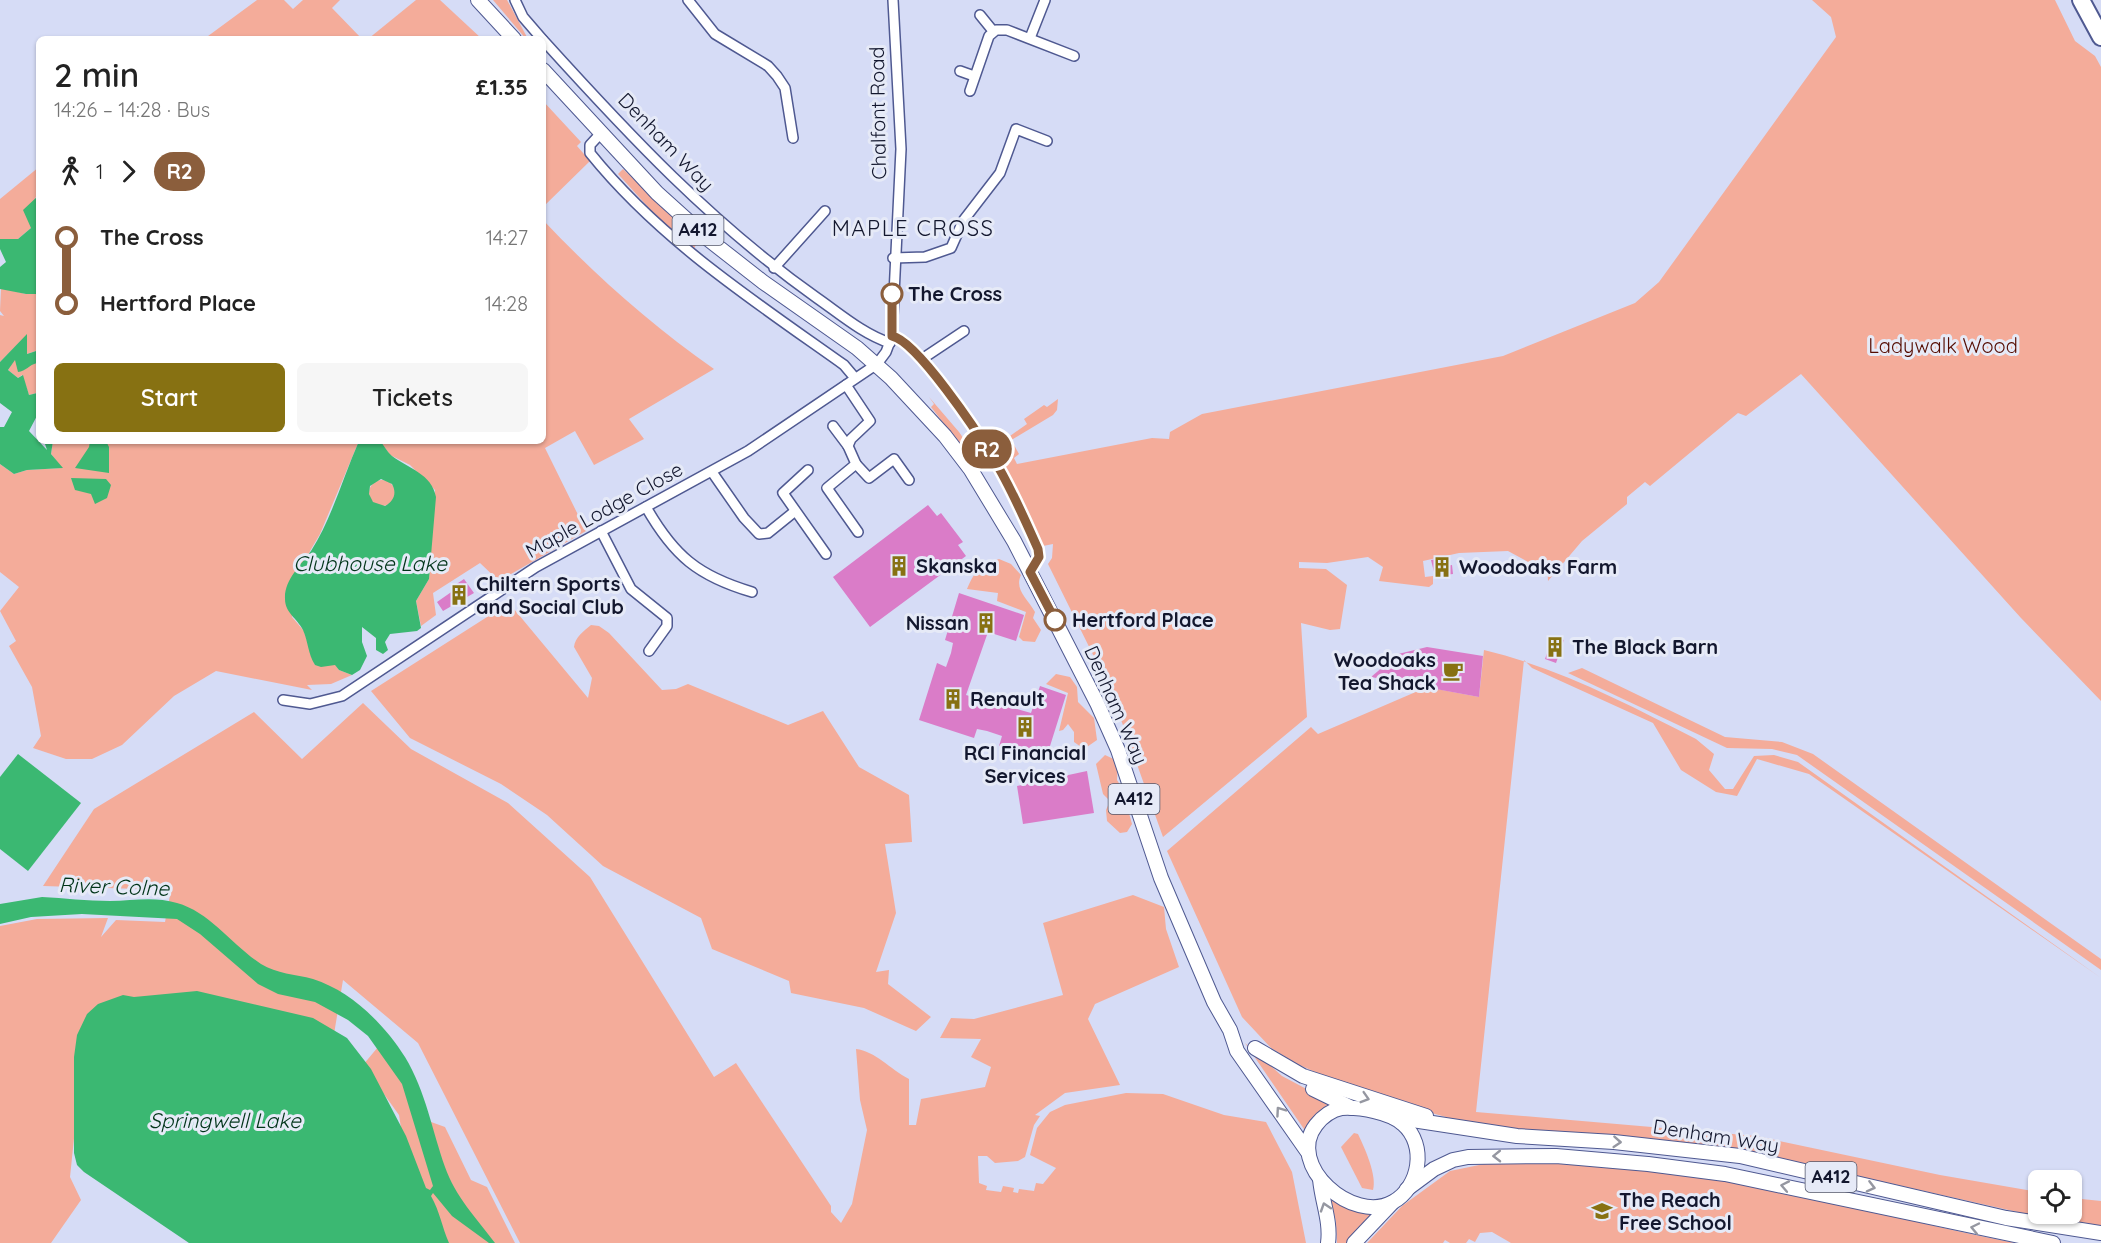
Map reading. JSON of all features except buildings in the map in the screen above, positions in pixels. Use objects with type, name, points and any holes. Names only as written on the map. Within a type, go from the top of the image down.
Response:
[{"type":"highway","points":[[2082,0],[2101,37]]},
{"type":"main road","points":[[478,0],[511,36]]},
{"type":"main road","name":"A412","points":[[546,73],[657,193],[724,252],[876,364]]},
{"type":"main road","name":"Denham Way","points":[[876,364],[908,395],[958,453],[990,498],[1097,703],[1118,750],[1161,878],[1214,1002],[1230,1030],[1237,1051],[1307,1151]]},
{"type":"main road","name":"Denham Way","points":[[1230,1030],[1289,1075],[1352,1108]]},
{"type":"main road","name":"A412","points":[[1255,1048],[1303,1076],[1331,1087],[1468,1129]]},
{"type":"main road","points":[[1328,1243],[1329,1224],[1320,1179],[1307,1151],[1311,1133],[1319,1121],[1336,1109],[1352,1108],[1393,1117],[1409,1130],[1416,1145],[1415,1176],[1407,1189],[1354,1243]]},
{"type":"main road","name":"Denham Way","points":[[1393,1117],[1516,1136],[1675,1148],[1740,1156],[2006,1218],[2101,1233]]},
{"type":"main road","name":"Denham Way","points":[[1407,1189],[1440,1166],[1468,1157],[1556,1156],[1725,1174],[2053,1243]]},
{"type":"main road","points":[[1320,1179],[1344,1198],[1358,1204],[1377,1206],[1392,1203]]},
{"type":"street","name":"Denham Way","points":[[514,0],[523,17],[540,36]]},
{"type":"street","points":[[688,0],[715,34],[768,66],[777,76],[785,88],[793,138]]},
{"type":"street","name":"Chalfont Road","points":[[891,339],[893,258],[901,126],[893,0]]},
{"type":"street","points":[[1030,38],[1045,0]]},
{"type":"street","points":[[980,15],[993,31]]},
{"type":"street","points":[[970,91],[989,36],[993,31],[1007,30],[1074,56]]},
{"type":"street","name":"Denham Way","points":[[546,42],[600,103],[704,209],[774,268],[861,328],[906,343],[922,359],[993,457],[1011,491],[1038,549],[1039,557],[1030,572]]},
{"type":"street","points":[[960,71],[975,76]]},
{"type":"street","points":[[586,116],[600,103]]},
{"type":"street","points":[[893,258],[925,257],[951,249],[963,221],[1000,173],[1016,129],[1047,141]]},
{"type":"street","name":"Denham Way","points":[[601,133],[590,146],[590,153],[638,205],[696,257],[844,365],[855,378]]},
{"type":"street","points":[[774,268],[825,211]]},
{"type":"street","points":[[922,359],[964,331]]},
{"type":"street","points":[[876,364],[891,339]]},
{"type":"street","name":"Maple Lodge Close","points":[[283,700],[310,704],[342,696],[499,590],[601,531],[748,452],[876,364]]},
{"type":"street","points":[[846,385],[870,421],[851,439],[848,446]]},
{"type":"street","points":[[833,426],[848,446],[856,464],[869,478],[894,459],[909,480]]},
{"type":"street","points":[[856,464],[826,488],[858,531]]},
{"type":"street","points":[[808,470],[784,489],[783,497],[826,554]]},
{"type":"street","points":[[712,472],[735,507],[759,534],[768,533],[794,512]]},
{"type":"street","points":[[646,507],[672,547],[687,562],[714,579],[752,592]]},
{"type":"street","points":[[601,531],[631,589],[667,618],[667,626],[649,651]]},
{"type":"green space","points":[[257,0],[284,0],[293,9],[303,0],[340,0],[332,8],[359,36],[208,36]]},
{"type":"green space","points":[[416,0],[440,0],[479,36],[372,36]]},
{"type":"green space","points":[[493,0],[507,0],[526,36],[523,36]]},
{"type":"green space","name":"Ladywalk Wood","points":[[1812,0],[2055,0],[2075,41],[2095,56],[2101,67],[2101,701],[2021,618],[1801,374],[1746,416],[1738,413],[1650,486],[1645,482],[1627,497],[1627,504],[1582,541],[1548,581],[1547,564],[1541,569],[1508,551],[1459,553],[1423,561],[1425,577],[1433,576],[1433,584],[1429,587],[1379,581],[1383,567],[1368,557],[1327,563],[1299,562],[1299,568],[1326,569],[1347,585],[1340,629],[1330,630],[1301,623],[1307,717],[1163,837],[1110,689],[1048,564],[1052,558],[1053,544],[1043,546],[1039,542],[998,454],[1014,445],[1019,454],[1014,458],[1017,464],[1152,438],[1169,439],[1170,432],[1202,414],[1503,356],[1635,303],[1659,282],[1836,37],[1831,17]]},
{"type":"green space","points":[[546,104],[581,142],[577,146],[590,161],[546,204]]},
{"type":"green space","points":[[36,169],[36,197],[31,228],[18,239],[0,239],[0,199]]},
{"type":"green space","points":[[623,169],[698,240],[694,249],[658,218],[618,174]]},
{"type":"green space","points":[[546,223],[624,299],[714,369],[629,419],[644,439],[594,465],[575,431],[545,448],[586,531],[499,581],[480,563],[433,593],[436,615],[421,626],[416,601],[429,579],[435,490],[410,465],[390,455],[382,444],[546,444]]},
{"type":"green space","points":[[1,288],[36,294],[36,351],[27,354],[27,335],[0,362],[0,315],[4,316],[0,311]]},
{"type":"green space","points":[[15,359],[36,363],[36,393],[29,395],[22,375],[18,378],[8,370]]},
{"type":"green space","points":[[929,397],[959,432],[980,462],[976,465],[931,407],[934,404]]},
{"type":"green space","points":[[1058,399],[1057,410],[1053,415],[1008,442],[1000,443],[1027,424],[1024,419],[1044,405],[1047,407]]},
{"type":"green space","points":[[53,444],[358,444],[320,534],[310,551],[292,617],[304,631],[315,665],[335,664],[339,670],[352,675],[331,684],[307,685],[312,690],[216,671],[174,696],[122,745],[92,759],[66,759],[33,748],[41,736],[32,687],[9,646],[16,641],[0,611],[19,587],[0,572],[0,464],[14,474],[27,470],[62,468],[51,454]]},
{"type":"green space","points":[[382,480],[391,484],[395,493],[391,502],[382,506],[373,502],[369,493],[373,484]]},
{"type":"green space","points":[[999,559],[1011,564],[1021,575],[1019,585],[1035,612],[1033,618],[1041,630],[1035,642],[1023,641],[1019,637],[1026,612],[997,601],[998,593],[967,589],[978,570]]},
{"type":"green space","points":[[509,603],[588,698],[592,678],[574,647],[578,637],[591,625],[599,626],[609,633],[662,690],[676,689],[688,684],[788,725],[823,711],[859,767],[909,795],[912,842],[885,844],[896,913],[876,972],[889,970],[888,984],[931,1017],[916,1031],[864,1008],[791,993],[789,981],[712,949],[701,918],[603,866],[547,815],[501,784],[410,738],[371,691]]},
{"type":"green space","points":[[1484,650],[1524,662],[1476,1112],[1756,1136],[1940,1175],[2028,1190],[2028,1214],[1791,1161],[1471,1124],[1367,1095],[1297,1064],[1271,1048],[1242,1017],[1167,851],[1311,727],[1318,734],[1418,691],[1421,686],[1479,697]]},
{"type":"green space","points":[[1526,662],[1593,688],[1696,739],[1714,754],[1709,770],[1725,789],[1733,789],[1754,756],[1774,755],[1798,762],[2101,978],[1809,774],[1757,759],[1737,796],[1716,792],[1681,770],[1653,723],[1532,668]]},
{"type":"green space","points":[[1582,668],[1725,737],[1782,742],[1813,754],[2101,959],[2101,970],[1797,755],[1772,749],[1727,748],[1568,673]]},
{"type":"green space","points":[[1056,674],[1070,677],[1077,687],[1078,702],[1094,718],[1097,740],[1084,749],[1074,742],[1074,732],[1068,724],[1059,731],[1068,693],[1046,684]]},
{"type":"green space","points":[[363,703],[411,749],[508,803],[590,877],[714,1077],[736,1063],[831,1206],[831,1212],[841,1223],[852,1204],[867,1130],[860,1100],[856,1049],[870,1053],[909,1079],[909,1125],[916,1125],[921,1099],[985,1087],[991,1067],[971,1057],[981,1039],[940,1038],[951,1018],[974,1019],[1063,995],[1043,923],[1133,895],[1164,907],[1166,929],[1179,967],[1095,1004],[1088,1019],[1120,1085],[1065,1093],[1035,1115],[1040,1116],[1034,1125],[1025,1157],[1018,1161],[995,1163],[987,1156],[978,1156],[979,1183],[987,1186],[986,1190],[1001,1192],[1003,1186],[1014,1188],[1013,1192],[1018,1193],[1019,1189],[1034,1191],[1036,1183],[1043,1184],[1056,1168],[1030,1155],[1037,1128],[1050,1112],[1065,1105],[1126,1093],[1163,1094],[1224,1115],[1266,1122],[1292,1172],[1306,1243],[520,1243],[418,1043],[343,980],[333,1040],[86,1023],[70,1177],[81,1200],[51,1243],[0,1243],[0,926],[37,919],[108,918],[101,937],[116,920],[165,922],[171,890],[43,886],[94,809],[254,712],[302,759]]},
{"type":"green space","points":[[1105,755],[1118,761],[1117,780],[1122,788],[1132,824],[1127,832],[1120,833],[1107,821],[1106,810],[1110,801],[1103,794],[1096,764]]},
{"type":"green space","points":[[1245,1043],[1282,1076],[1331,1102],[1313,1117],[1306,1132]]},
{"type":"green space","points":[[378,1047],[406,1083],[420,1118],[445,1127],[471,1180],[487,1187],[515,1243],[441,1243],[408,1173],[399,1115],[363,1065]]},
{"type":"green space","points":[[1354,1133],[1358,1134],[1370,1162],[1373,1190],[1362,1188],[1341,1147]]},
{"type":"green space","name":"The Reach Free School","points":[[1489,1163],[1595,1165],[1703,1177],[1792,1193],[2015,1243],[1511,1243],[1492,1232],[1480,1233],[1475,1242],[1469,1239],[1466,1243],[1450,1243],[1445,1240],[1443,1243],[1367,1243],[1402,1206],[1450,1171]]},
{"type":"green space","points":[[1330,1198],[1350,1209],[1374,1214],[1347,1243],[1337,1243],[1336,1222]]},
{"type":"green space","points":[[2082,1199],[2101,1201],[2101,1226],[2082,1223]]},
{"type":"water","points":[[36,198],[36,294],[0,289],[0,267],[6,262],[0,249],[0,239],[18,239],[31,228],[23,210]]},
{"type":"water","points":[[27,334],[27,354],[36,351],[36,363],[18,372],[15,360],[8,370],[18,378],[23,375],[29,395],[36,393],[36,418],[29,431],[36,438],[36,444],[41,444],[47,450],[45,444],[53,444],[51,454],[63,468],[27,470],[14,474],[0,464],[0,427],[4,427],[12,412],[0,403],[0,362]]},
{"type":"water","points":[[90,444],[108,444],[109,473],[75,468]]},
{"type":"water","name":"Clubhouse Lake","points":[[358,444],[382,444],[392,456],[425,477],[434,489],[436,497],[429,579],[416,601],[421,628],[417,631],[390,634],[385,642],[388,650],[383,654],[376,650],[376,638],[362,627],[362,642],[367,656],[360,670],[352,675],[339,670],[335,665],[321,667],[315,665],[303,630],[289,612],[285,599],[290,579],[311,551],[337,497]],"holes":[[[381,479],[394,487],[394,497],[385,506],[373,502],[369,494],[370,486]]]},
{"type":"water","points":[[71,478],[106,479],[111,485],[107,498],[95,504],[91,494],[75,490]]},
{"type":"water","points":[[18,754],[81,803],[28,871],[0,849],[0,777]]},
{"type":"water","name":"Springwell Lake","points":[[42,897],[101,901],[151,899],[177,903],[200,914],[261,964],[273,970],[327,984],[353,1000],[377,1021],[405,1057],[423,1097],[449,1178],[467,1207],[495,1243],[489,1243],[452,1216],[433,1193],[431,1196],[449,1243],[189,1243],[84,1172],[77,1165],[74,1153],[74,1057],[77,1035],[87,1014],[98,1004],[123,995],[134,997],[197,991],[313,1018],[347,1038],[371,1069],[406,1136],[426,1188],[430,1190],[433,1186],[402,1084],[368,1036],[348,1020],[315,1002],[278,994],[258,984],[200,934],[177,919],[82,914],[31,917],[0,924],[0,904]]},
{"type":"bus line","name":"R2","points":[[892,294],[892,336],[906,343],[922,359],[993,457],[1038,549],[1039,557],[1030,572],[1055,620]]},
{"type":"place","name":"The Cross","points":[[892,294]]},
{"type":"place","name":"Skanska","points":[[899,566]]},
{"type":"place","name":"Woodoaks Farm","points":[[1442,567]]},
{"type":"place","name":"Chiltern Sports and Social Club","points":[[459,595]]},
{"type":"place","name":"Hertford Place","points":[[1055,620]]},
{"type":"place","name":"Nissan","points":[[986,623]]},
{"type":"place","name":"The Black Barn","points":[[1555,647]]},
{"type":"place","name":"Woodoaks Tea Shack","points":[[1453,671]]},
{"type":"place","name":"Renault","points":[[953,699]]},
{"type":"place","name":"RCI Financial Services","points":[[1025,727]]},
{"type":"place","name":"The Reach Free School","points":[[1602,1211]]},
{"type":"district","name":"MAPLE CROSS","points":[[913,228]]},
{"type":"water label","name":"River Colne","points":[[114,887]]}]
